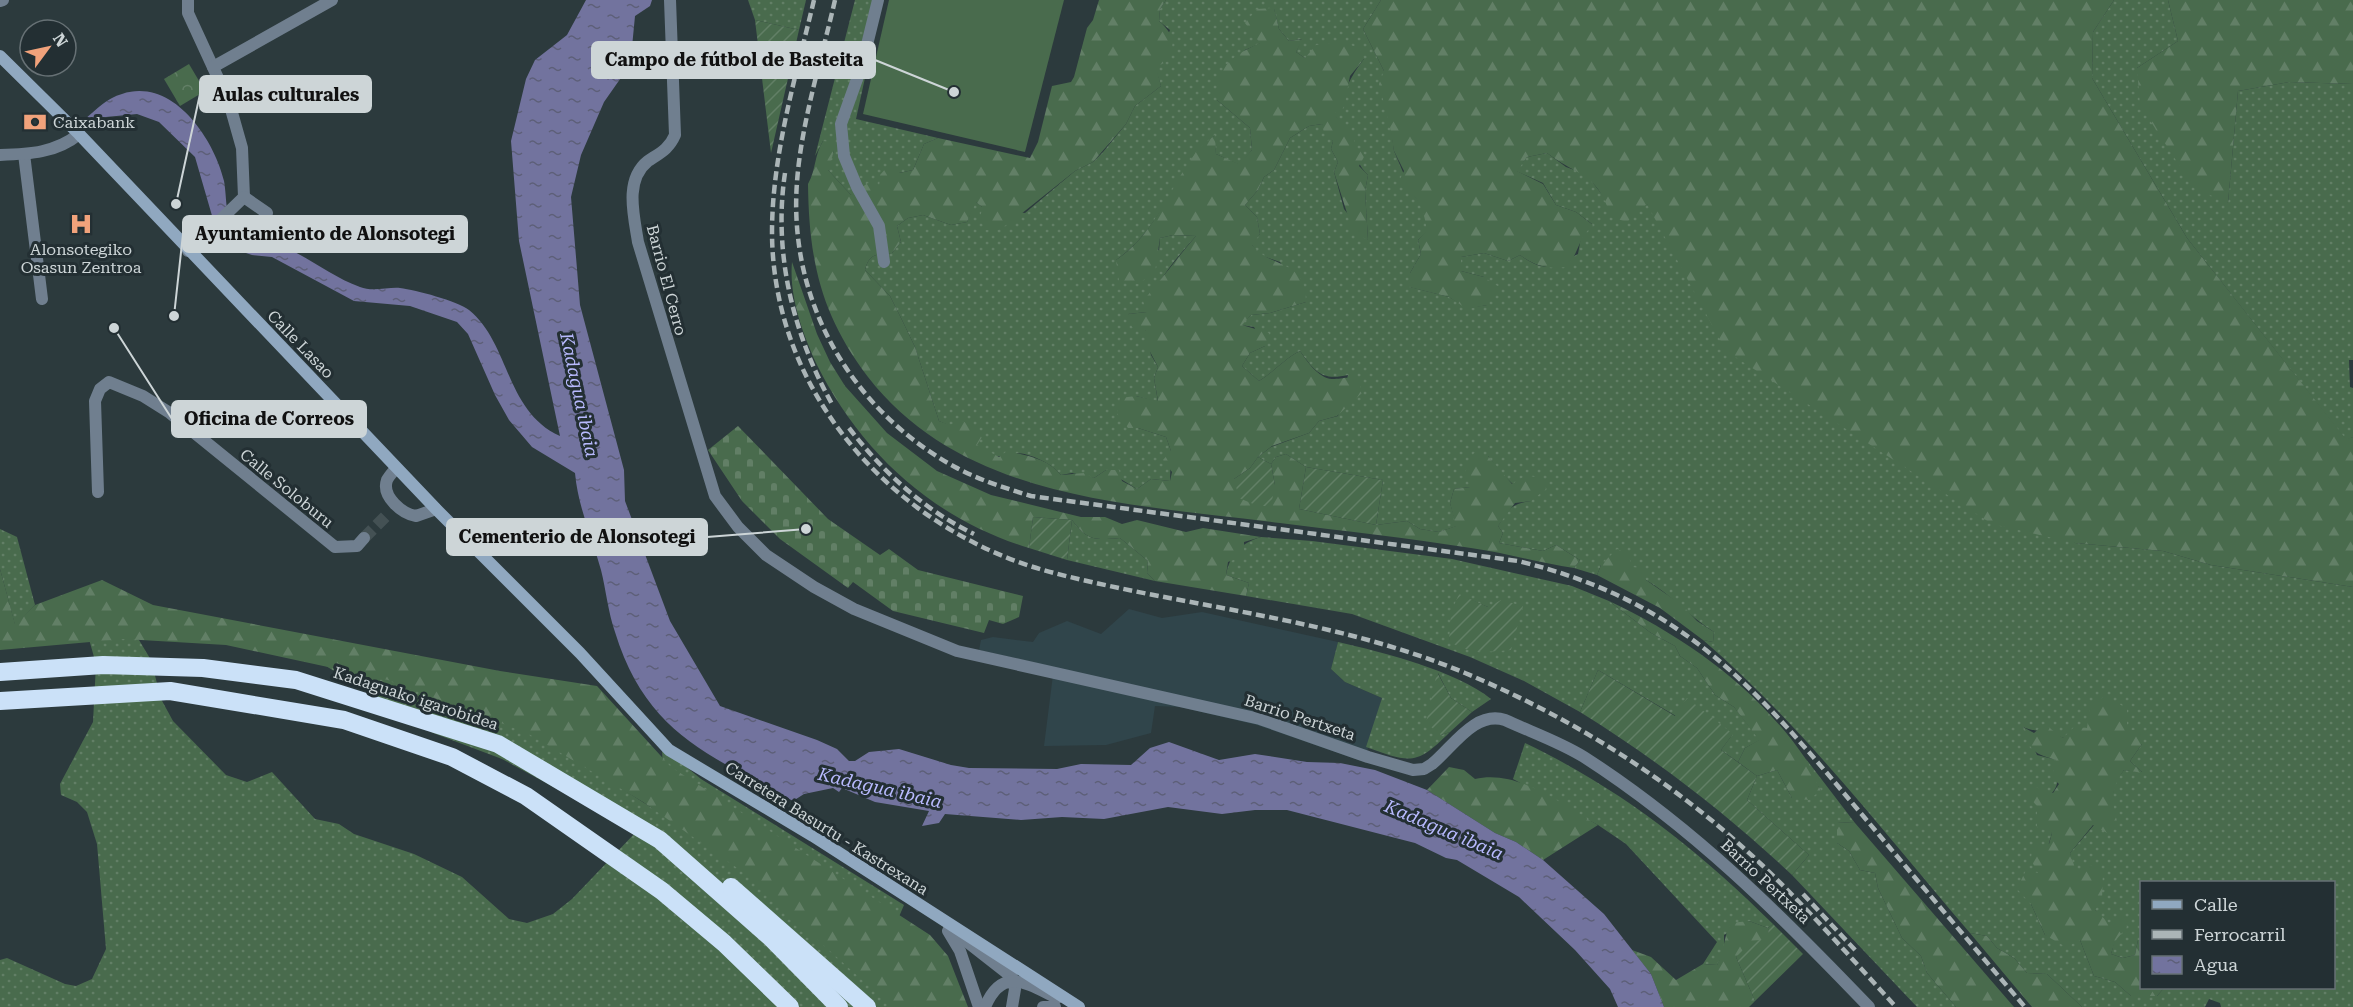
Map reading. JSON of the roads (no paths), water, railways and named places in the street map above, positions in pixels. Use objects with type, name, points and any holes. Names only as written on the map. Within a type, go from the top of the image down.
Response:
[{"type":"highway","name":"Kadaguako igarobidea","points":[[0,672],[103,665],[202,668],[296,680],[498,744],[660,840],[770,937],[839,1007]]},
{"type":"highway","points":[[0,701],[170,691],[344,720],[452,757],[526,796],[654,884],[724,943],[790,1007]]},
{"type":"highway","points":[[660,840],[714,873],[867,1007]]},
{"type":"street","points":[[188,0],[188,13],[230,102],[242,148],[244,197],[188,251]]},
{"type":"street","points":[[213,66],[332,0]]},
{"type":"street","name":"Barrio El Cerro","points":[[670,0],[675,135],[667,149],[638,171],[633,203],[640,253],[696,438]]},
{"type":"street","points":[[878,0],[862,66],[841,124],[844,156],[857,187],[879,226],[884,262]]},
{"type":"street","name":"Calle Lasao","points":[[0,56],[79,134],[396,468],[580,652]]},
{"type":"street","points":[[0,155],[24,154],[64,146],[79,134]]},
{"type":"street","points":[[24,154],[42,299]]},
{"type":"street","points":[[244,197],[267,213]]},
{"type":"street","name":"Calle Soloburu","points":[[98,492],[95,401],[100,389],[109,382],[143,396],[170,413],[335,547],[357,546],[364,538]]},
{"type":"street","name":"Barrio Pertxeta","points":[[696,438],[715,496],[738,526],[766,555],[814,587],[854,609],[957,651],[1260,719],[1368,757],[1413,770],[1424,769],[1432,764],[1477,723],[1493,718],[1505,720],[1582,756],[1689,832],[1778,912],[1869,1007]]},
{"type":"street","points":[[396,468],[387,484],[392,510],[417,516],[436,508]]},
{"type":"street","name":"Carretera Basurtu - Kastrexana","points":[[580,652],[669,750],[813,836],[1078,1007]]},
{"type":"street","points":[[939,918],[957,935],[1007,971],[1016,989],[1012,1007]]},
{"type":"street","points":[[939,918],[960,951],[979,1007]]},
{"type":"street","points":[[984,1007],[993,989],[1013,981],[1027,983],[1078,1007]]},
{"type":"street","points":[[1043,1007],[1055,1007]]},
{"type":"water","name":"Kadagua ibaia","points":[[586,0],[652,0],[650,6],[635,16],[632,47],[625,72],[604,102],[581,155],[571,197],[580,305],[624,470],[625,501],[670,621],[720,706],[817,740],[837,749],[849,761],[855,761],[869,752],[899,749],[951,765],[969,768],[1057,769],[1081,764],[1131,765],[1150,748],[1169,742],[1219,760],[1255,754],[1307,762],[1340,763],[1375,770],[1427,790],[1543,860],[1604,914],[1651,974],[1664,1007],[1618,1007],[1610,989],[1575,950],[1519,897],[1457,860],[1446,858],[1415,843],[1287,810],[1255,810],[1222,814],[1168,807],[1104,819],[1062,817],[1021,820],[945,814],[939,823],[922,826],[929,811],[875,802],[842,788],[839,792],[833,788],[804,794],[793,801],[734,769],[684,737],[644,694],[628,666],[613,624],[601,570],[579,498],[575,473],[532,447],[509,420],[495,395],[468,334],[457,322],[410,306],[354,301],[272,257],[252,255],[225,246],[215,226],[195,157],[159,122],[137,114],[85,119],[107,101],[122,94],[141,91],[158,95],[174,103],[188,115],[211,147],[224,181],[228,216],[236,234],[251,241],[280,245],[360,287],[407,289],[426,293],[469,310],[493,340],[528,410],[542,425],[560,436],[519,241],[511,141],[526,79],[535,60],[567,35]]},
{"type":"tunnel","points":[[364,538],[388,514]]},
{"type":"railway","points":[[814,0],[786,115],[776,174],[772,233],[778,293],[795,350],[821,403],[855,450],[897,491],[945,526],[997,554],[1054,573],[1105,585],[1313,626],[1365,639],[1415,654],[1465,673],[1546,711],[1585,732],[1659,780],[1729,835],[1797,899],[1896,1007]]},
{"type":"railway","points":[[835,0],[807,114],[799,160],[797,226],[803,269],[816,309],[834,348],[857,383],[885,415],[918,443],[964,472],[1031,496],[1518,561],[1577,579],[1628,600],[1674,627],[1714,657],[1752,691],[1789,729],[2025,1007]]},
{"type":"railway","points":[[785,173],[782,233],[789,292],[807,350],[832,404]]},
{"type":"railway","points":[[849,428],[890,475],[921,502],[974,534]]},
{"type":"railway","points":[[1803,894],[1856,951]]},
{"type":"place","name":"Campo de fútbol de Basteita","points":[[954,92]]},
{"type":"place","name":"Caixabank","points":[[35,122]]},
{"type":"place","name":"Aulas culturales","points":[[176,204]]},
{"type":"place","name":"Alonsotegiko Osasun Zentroa","points":[[81,224]]},
{"type":"place","name":"Ayuntamiento de Alonsotegi","points":[[174,316]]},
{"type":"place","name":"Oficina de Correos","points":[[114,328]]},
{"type":"place","name":"Cementerio de Alonsotegi","points":[[806,529]]}]
